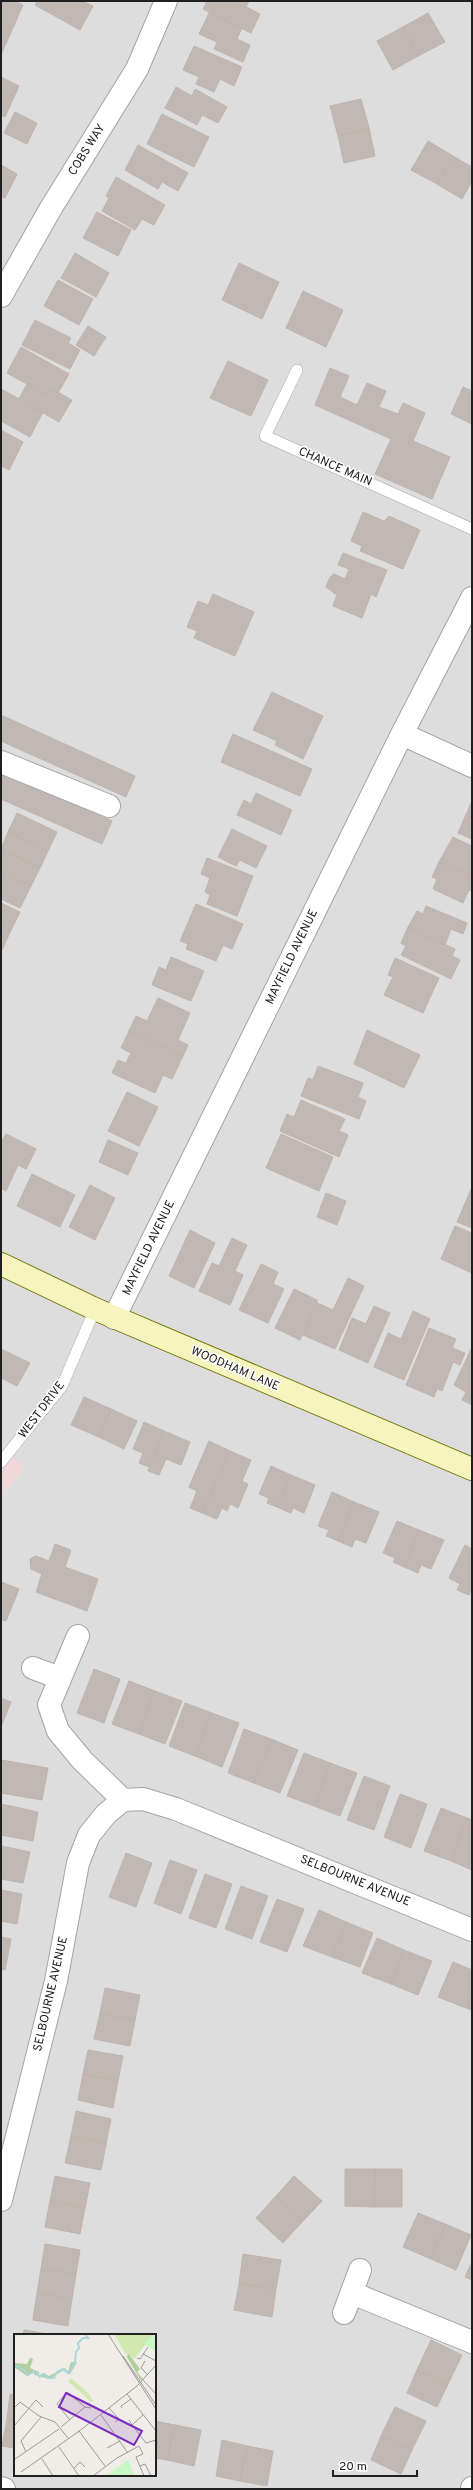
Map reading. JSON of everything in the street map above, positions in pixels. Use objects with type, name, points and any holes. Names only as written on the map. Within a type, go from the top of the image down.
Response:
[{"type":"main road","name":"WOODHAM LANE","points":[[1,1264],[105,1314],[472,1469]]},
{"type":"street","name":"COBS WAY","points":[[1,296],[51,208],[137,68],[166,1]]},
{"type":"street","name":"MAYFIELD AVENUE","points":[[105,1314],[472,598]]},
{"type":"street","points":[[402,734],[472,766]]},
{"type":"street","points":[[1,762],[109,806]]},
{"type":"street","points":[[78,1636],[49,1705],[58,1731],[82,1760],[123,1800]]},
{"type":"street","points":[[33,1668],[60,1678]]},
{"type":"street","name":"SELBOURNE AVENUE","points":[[1,2200],[56,1981],[78,1863],[90,1835],[106,1814],[123,1800],[143,1799],[176,1809],[472,1930]]},
{"type":"street","points":[[344,2313],[360,2270]]},
{"type":"street","points":[[352,2293],[472,2342]]},
{"type":"lane","name":"CHANCE MAIN","points":[[298,370],[265,436],[472,529]]},
{"type":"lane","name":"WEST DRIVE","points":[[1,1462],[62,1386],[105,1314]]},
{"type":"shaded area","points":[[1,1],[472,1],[472,2489],[1,2489],[1,1495],[24,1470],[1,1443]]},
{"type":"shaded area","points":[[1,1443],[24,1470],[1,1495]]},
{"type":"building","points":[[1,1],[14,1],[23,5],[1,55]]},
{"type":"building","points":[[37,1],[82,1],[93,6],[80,30],[35,5]]},
{"type":"building","points":[[207,1],[249,1],[246,7],[260,14],[251,33],[203,9]]},
{"type":"building","points":[[209,13],[242,28],[237,39],[250,45],[243,62],[214,49],[217,42],[199,34]]},
{"type":"building","points":[[428,13],[445,42],[418,56],[403,27]]},
{"type":"building","points":[[403,27],[418,56],[393,70],[377,41]]},
{"type":"building","points":[[194,46],[242,67],[234,86],[220,79],[214,92],[196,84],[199,77],[183,70]]},
{"type":"building","points":[[1,77],[19,86],[5,117],[1,115]]},
{"type":"building","points":[[176,87],[192,96],[195,89],[227,107],[218,123],[202,115],[197,125],[165,108]]},
{"type":"building","points":[[361,99],[369,128],[338,136],[330,106]]},
{"type":"building","points":[[15,112],[37,123],[27,144],[4,133]]},
{"type":"building","points":[[162,114],[209,137],[194,167],[147,144]]},
{"type":"building","points":[[369,128],[375,156],[344,163],[338,136]]},
{"type":"building","points":[[428,141],[453,156],[437,184],[411,170]]},
{"type":"building","points":[[138,145],[188,173],[178,191],[162,182],[158,189],[125,170]]},
{"type":"building","points":[[453,156],[472,167],[472,181],[462,199],[437,184]]},
{"type":"building","points":[[1,165],[17,174],[5,198],[1,196]]},
{"type":"building","points":[[116,177],[165,205],[154,225],[142,219],[135,230],[102,211],[109,198],[106,196]]},
{"type":"building","points":[[97,212],[131,230],[118,256],[83,238]]},
{"type":"building","points":[[75,253],[109,273],[96,297],[61,278]]},
{"type":"building","points":[[239,263],[279,282],[262,319],[222,300]]},
{"type":"building","points":[[58,280],[93,299],[79,325],[44,306]]},
{"type":"building","points":[[303,291],[343,310],[326,347],[286,328]]},
{"type":"building","points":[[35,320],[71,338],[68,343],[80,350],[70,369],[22,345]]},
{"type":"building","points":[[88,326],[106,337],[94,356],[76,345]]},
{"type":"building","points":[[21,347],[69,374],[58,393],[50,388],[47,395],[7,373]]},
{"type":"building","points":[[228,361],[268,380],[251,416],[210,398]]},
{"type":"building","points":[[330,368],[349,376],[340,397],[357,405],[367,383],[386,391],[379,407],[398,414],[403,403],[425,413],[413,441],[450,457],[432,499],[375,474],[391,439],[315,405]]},
{"type":"building","points":[[27,384],[47,395],[50,388],[72,400],[59,422],[19,399]]},
{"type":"building","points":[[463,387],[472,391],[472,424],[451,414]]},
{"type":"building","points":[[1,389],[43,412],[30,437],[1,421]]},
{"type":"building","points":[[1,430],[23,442],[9,470],[1,466]]},
{"type":"building","points":[[363,512],[384,521],[389,516],[420,530],[403,569],[360,551],[362,546],[351,541]]},
{"type":"building","points":[[343,553],[387,570],[376,597],[371,594],[362,618],[333,606],[337,595],[326,587],[330,577],[334,574],[345,579],[349,569],[338,565]]},
{"type":"building","points":[[213,594],[254,612],[235,656],[194,638],[197,631],[187,627],[198,601],[208,605]]},
{"type":"building","points":[[272,692],[323,716],[303,759],[275,745],[277,741],[253,730]]},
{"type":"building","points":[[1,715],[135,776],[126,797],[1,741]]},
{"type":"building","points":[[233,734],[312,769],[300,796],[221,762]]},
{"type":"building","points":[[2,773],[112,821],[102,844],[1,799]]},
{"type":"building","points":[[256,793],[292,810],[281,835],[237,815],[244,800],[251,804]]},
{"type":"building","points":[[472,801],[472,839],[458,833]]},
{"type":"building","points":[[17,813],[57,832],[48,851],[8,832]]},
{"type":"building","points":[[232,829],[267,846],[256,868],[240,860],[236,866],[218,857]]},
{"type":"building","points":[[8,832],[48,851],[40,868],[1,849]]},
{"type":"building","points":[[453,837],[472,846],[472,877],[439,862]]},
{"type":"building","points":[[1,849],[40,868],[31,886],[1,872]]},
{"type":"building","points":[[207,858],[253,876],[237,916],[207,904],[210,895],[205,892],[210,878],[201,874]]},
{"type":"building","points":[[439,862],[472,877],[472,891],[469,890],[463,903],[433,889],[437,879],[432,877]]},
{"type":"building","points":[[1,872],[31,886],[20,908],[1,899]]},
{"type":"building","points":[[1,903],[20,912],[11,930],[1,926]]},
{"type":"building","points":[[196,904],[243,924],[232,949],[223,945],[216,961],[186,949],[188,944],[180,941]]},
{"type":"building","points":[[426,906],[467,923],[463,934],[451,929],[445,945],[408,927],[417,911],[423,914]]},
{"type":"building","points":[[1,926],[11,930],[2,950],[1,950]]},
{"type":"building","points":[[408,927],[455,949],[452,956],[460,960],[451,979],[401,955],[406,946],[401,943]]},
{"type":"building","points":[[171,957],[204,971],[191,1001],[152,985],[159,967],[166,970]]},
{"type":"building","points":[[395,958],[439,978],[423,1013],[384,995],[393,977],[388,975]]},
{"type":"building","points":[[158,998],[190,1013],[178,1040],[188,1045],[183,1056],[129,1031],[136,1016],[147,1021]]},
{"type":"building","points":[[367,1030],[420,1055],[404,1088],[354,1064]]},
{"type":"building","points":[[129,1031],[183,1056],[172,1079],[163,1075],[155,1093],[112,1073],[118,1060],[126,1063],[131,1053],[121,1048]]},
{"type":"building","points":[[318,1066],[363,1083],[358,1097],[366,1101],[359,1119],[301,1096],[308,1078],[313,1080]]},
{"type":"building","points":[[127,1092],[158,1107],[139,1146],[108,1131]]},
{"type":"building","points":[[301,1100],[345,1119],[339,1131],[348,1135],[339,1157],[280,1131],[287,1114],[294,1117]]},
{"type":"building","points":[[6,1134],[36,1149],[26,1169],[18,1165],[6,1191],[1,1188],[1,1143]]},
{"type":"building","points":[[281,1134],[333,1157],[319,1191],[266,1168]]},
{"type":"building","points":[[108,1140],[138,1153],[128,1175],[99,1162]]},
{"type":"building","points":[[32,1174],[75,1195],[60,1227],[17,1206]]},
{"type":"building","points":[[90,1185],[115,1198],[95,1240],[69,1227]]},
{"type":"building","points":[[472,1187],[472,1228],[457,1222]]},
{"type":"building","points":[[326,1193],[346,1201],[337,1225],[317,1217]]},
{"type":"building","points":[[455,1226],[472,1233],[472,1273],[441,1259]]},
{"type":"building","points":[[190,1230],[215,1243],[194,1288],[169,1276]]},
{"type":"building","points":[[232,1238],[247,1245],[235,1271],[243,1275],[230,1305],[199,1291],[212,1263],[219,1266]]},
{"type":"building","points":[[261,1264],[278,1272],[273,1284],[284,1289],[268,1323],[239,1310]]},
{"type":"building","points":[[348,1278],[364,1286],[335,1349],[303,1335],[317,1303],[333,1310]]},
{"type":"building","points":[[294,1289],[317,1300],[300,1340],[275,1328]]},
{"type":"building","points":[[374,1306],[390,1313],[368,1363],[339,1350],[352,1318],[366,1324]]},
{"type":"building","points":[[413,1311],[430,1319],[404,1380],[374,1367],[388,1333],[401,1339]]},
{"type":"building","points":[[429,1328],[456,1339],[452,1348],[465,1353],[460,1365],[453,1362],[442,1391],[437,1389],[434,1397],[406,1385]]},
{"type":"building","points":[[472,1347],[472,1405],[462,1400],[466,1392],[454,1385]]},
{"type":"building","points":[[1,1349],[30,1363],[17,1386],[1,1378]]},
{"type":"building","points":[[84,1397],[111,1409],[99,1437],[71,1425]]},
{"type":"building","points":[[111,1409],[137,1421],[124,1449],[99,1437]]},
{"type":"building","points":[[144,1422],[164,1431],[149,1467],[139,1463],[143,1453],[133,1449]]},
{"type":"building","points":[[164,1431],[190,1442],[181,1465],[166,1459],[159,1475],[148,1471]]},
{"type":"building","points":[[209,1441],[230,1451],[202,1513],[190,1508],[197,1491],[189,1487]]},
{"type":"building","points":[[230,1451],[251,1460],[242,1481],[248,1484],[238,1508],[230,1504],[227,1511],[222,1508],[217,1519],[202,1513]]},
{"type":"building","points":[[271,1466],[291,1475],[277,1507],[267,1503],[269,1498],[259,1494]]},
{"type":"building","points":[[291,1475],[315,1485],[304,1513],[293,1508],[291,1513],[277,1507]]},
{"type":"building","points":[[332,1492],[354,1502],[338,1541],[326,1536],[329,1530],[318,1526]]},
{"type":"building","points":[[354,1502],[379,1512],[366,1543],[355,1539],[352,1547],[338,1541]]},
{"type":"building","points":[[397,1521],[419,1530],[404,1567],[393,1562],[395,1558],[383,1553]]},
{"type":"building","points":[[419,1530],[444,1540],[431,1569],[421,1565],[418,1573],[404,1567]]},
{"type":"building","points":[[55,1544],[71,1550],[65,1567],[98,1579],[87,1611],[36,1592],[42,1574],[31,1569],[30,1559],[36,1556],[49,1561]]},
{"type":"building","points":[[465,1545],[472,1549],[472,1588],[469,1595],[457,1590],[460,1584],[449,1578]]},
{"type":"building","points":[[1,1582],[19,1589],[6,1621],[1,1620]]},
{"type":"building","points":[[94,1669],[120,1679],[104,1723],[77,1713]]},
{"type":"building","points":[[129,1681],[155,1691],[139,1734],[112,1724]]},
{"type":"building","points":[[155,1691],[182,1701],[165,1744],[139,1734]]},
{"type":"building","points":[[1,1698],[11,1702],[1,1727]]},
{"type":"building","points":[[185,1703],[212,1713],[195,1756],[169,1746]]},
{"type":"building","points":[[212,1713],[239,1723],[222,1767],[195,1756]]},
{"type":"building","points":[[244,1729],[271,1739],[254,1783],[228,1773]]},
{"type":"building","points":[[271,1739],[298,1750],[280,1793],[254,1783]]},
{"type":"building","points":[[304,1753],[330,1763],[314,1806],[287,1796]]},
{"type":"building","points":[[1,1760],[48,1768],[42,1800],[1,1793]]},
{"type":"building","points":[[330,1763],[357,1773],[340,1816],[314,1806]]},
{"type":"building","points":[[364,1776],[390,1786],[374,1830],[347,1820]]},
{"type":"building","points":[[400,1794],[427,1804],[411,1848],[384,1837]]},
{"type":"building","points":[[1,1804],[38,1812],[33,1841],[1,1835]]},
{"type":"building","points":[[441,1808],[467,1818],[451,1861],[424,1851]]},
{"type":"building","points":[[467,1818],[472,1820],[472,1870],[451,1861]]},
{"type":"building","points":[[1,1846],[30,1852],[23,1883],[1,1879]]},
{"type":"building","points":[[126,1853],[152,1863],[136,1907],[109,1897]]},
{"type":"building","points":[[170,1860],[197,1870],[181,1914],[154,1903]]},
{"type":"building","points":[[205,1874],[232,1884],[216,1928],[189,1918]]},
{"type":"building","points":[[241,1886],[268,1896],[252,1939],[225,1929]]},
{"type":"building","points":[[1,1890],[22,1894],[17,1924],[1,1921]]},
{"type":"building","points":[[277,1899],[304,1909],[287,1952],[260,1942]]},
{"type":"building","points":[[319,1910],[346,1922],[332,1957],[303,1946]]},
{"type":"building","points":[[346,1922],[373,1933],[360,1967],[332,1957]]},
{"type":"building","points":[[1,1937],[11,1939],[5,1970],[1,1969]]},
{"type":"building","points":[[377,1938],[404,1950],[391,1984],[362,1973]]},
{"type":"building","points":[[404,1950],[432,1961],[418,1995],[391,1984]]},
{"type":"building","points":[[453,1962],[472,1970],[472,1993],[466,2008],[438,1997]]},
{"type":"building","points":[[105,1988],[140,1995],[135,2020],[100,2013]]},
{"type":"building","points":[[472,1993],[472,2010],[466,2008]]},
{"type":"building","points":[[100,2013],[135,2020],[130,2046],[94,2039]]},
{"type":"building","points":[[88,2050],[123,2056],[118,2081],[83,2074]]},
{"type":"building","points":[[83,2074],[118,2081],[113,2108],[78,2100]]},
{"type":"building","points":[[76,2111],[111,2119],[106,2144],[71,2136]]},
{"type":"building","points":[[71,2136],[106,2144],[101,2170],[65,2163]]},
{"type":"building","points":[[345,2169],[375,2169],[374,2207],[345,2206]]},
{"type":"building","points":[[375,2169],[402,2169],[402,2207],[374,2207]]},
{"type":"building","points":[[55,2176],[90,2183],[85,2208],[50,2201]]},
{"type":"building","points":[[294,2176],[322,2201],[303,2221],[276,2196]]},
{"type":"building","points":[[276,2196],[303,2221],[283,2243],[256,2218]]},
{"type":"building","points":[[50,2201],[85,2208],[80,2234],[45,2227]]},
{"type":"building","points":[[418,2213],[445,2224],[431,2259],[403,2247]]},
{"type":"building","points":[[445,2224],[471,2235],[456,2270],[431,2259]]},
{"type":"building","points":[[45,2244],[80,2250],[76,2274],[41,2269]]},
{"type":"building","points":[[243,2254],[281,2260],[276,2289],[239,2284]]},
{"type":"building","points":[[472,2262],[472,2280],[465,2277]]},
{"type":"building","points":[[41,2269],[76,2274],[72,2299],[37,2293]]},
{"type":"building","points":[[239,2284],[276,2289],[272,2317],[234,2310]]},
{"type":"building","points":[[37,2293],[72,2299],[68,2326],[33,2320]]},
{"type":"building","points":[[24,2330],[48,2334],[23,2334]]},
{"type":"building","points":[[431,2340],[462,2355],[448,2384],[417,2370]]},
{"type":"building","points":[[417,2370],[448,2384],[437,2407],[407,2393]]},
{"type":"building","points":[[10,2394],[14,2395],[14,2421],[7,2419]]},
{"type":"building","points":[[395,2407],[426,2421],[412,2450],[381,2436]]},
{"type":"building","points":[[7,2419],[14,2421],[14,2448],[2,2446]]},
{"type":"building","points":[[156,2421],[175,2425],[167,2460],[156,2458]]},
{"type":"building","points":[[175,2425],[201,2430],[194,2466],[167,2460]]},
{"type":"building","points":[[381,2436],[412,2450],[401,2474],[371,2460]]},
{"type":"building","points":[[222,2440],[247,2446],[240,2481],[216,2476]]},
{"type":"building","points":[[247,2446],[273,2451],[267,2486],[240,2481]]}]
